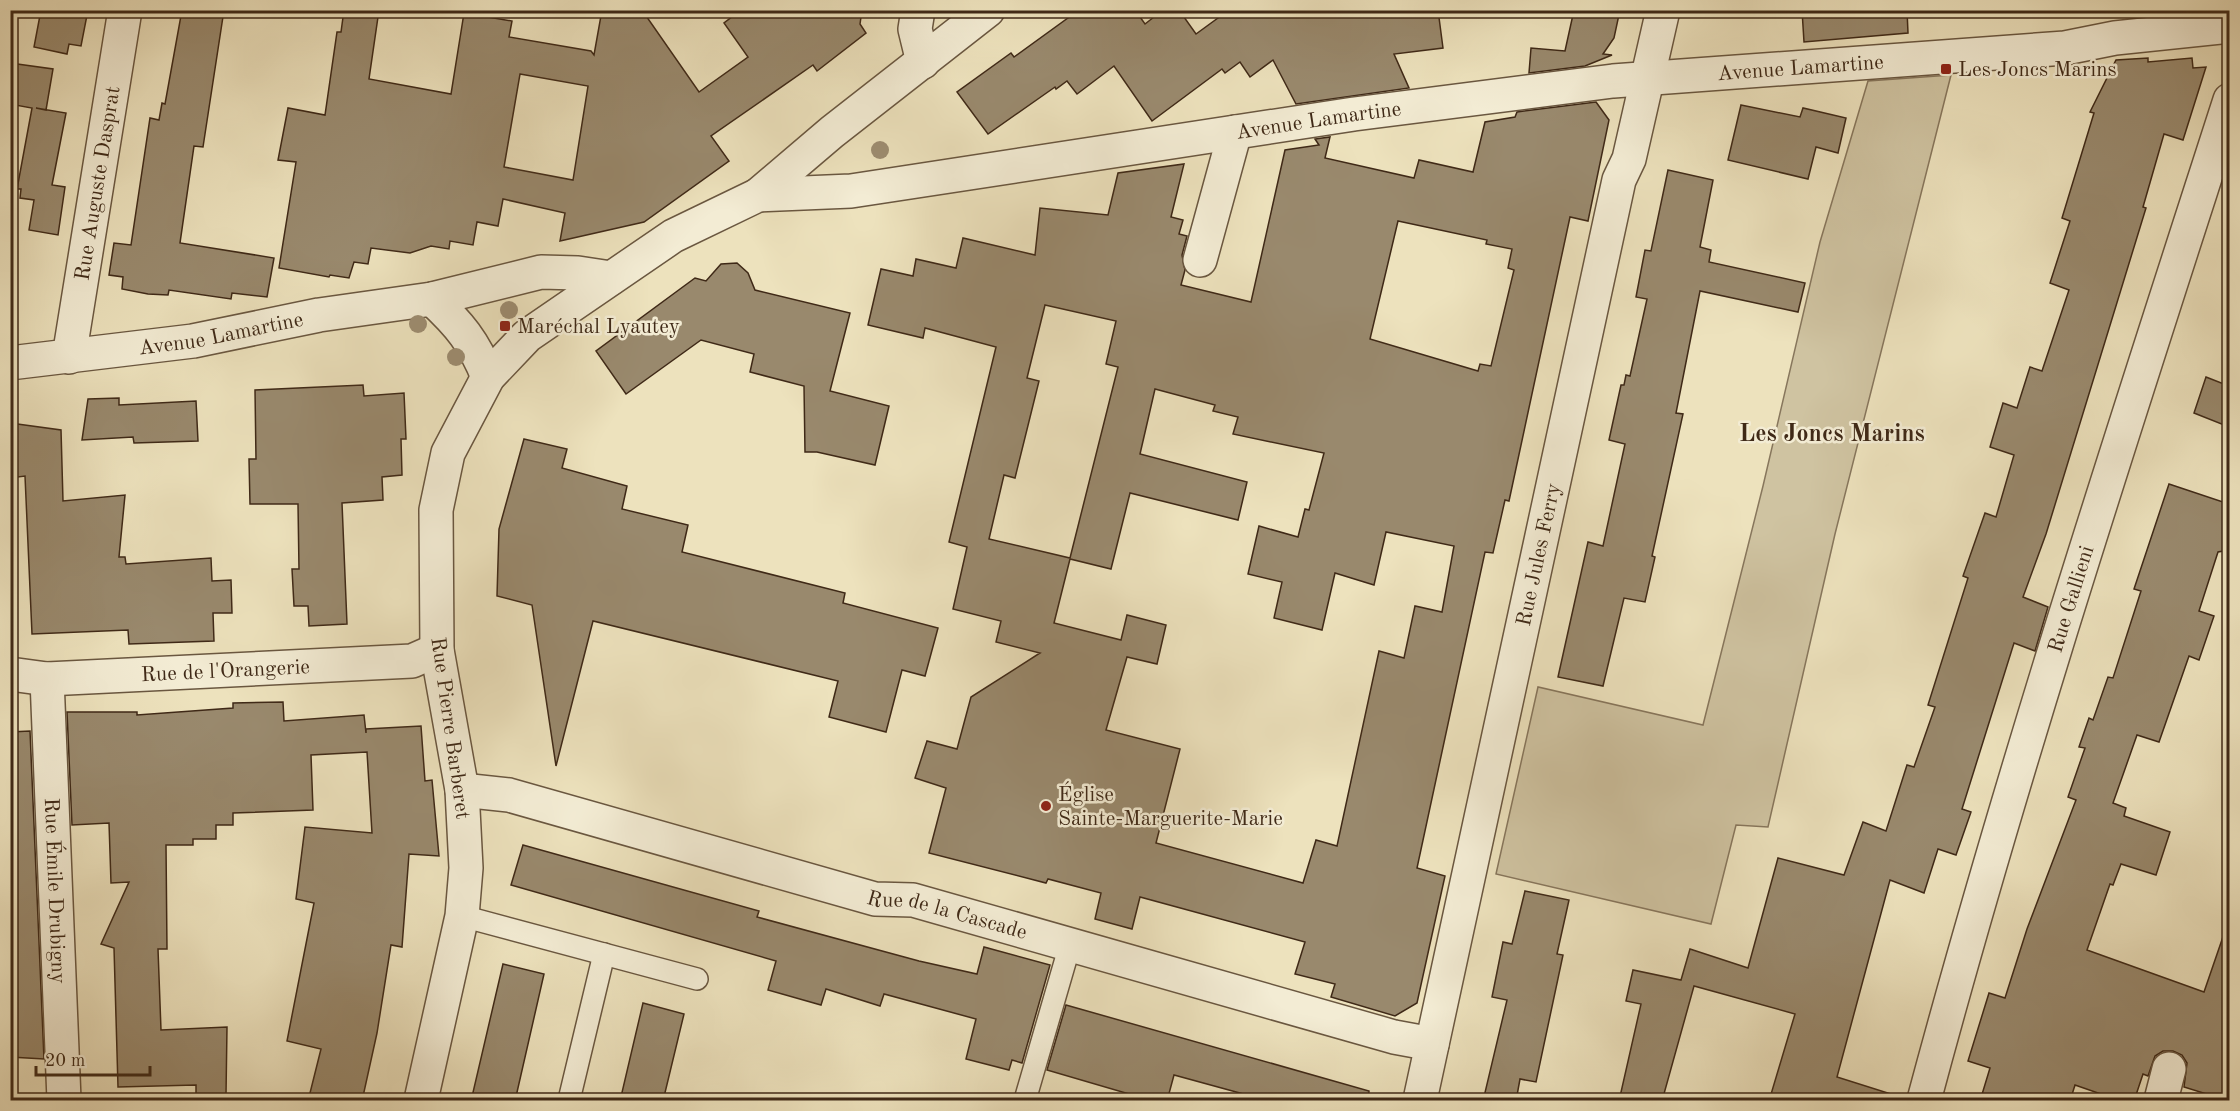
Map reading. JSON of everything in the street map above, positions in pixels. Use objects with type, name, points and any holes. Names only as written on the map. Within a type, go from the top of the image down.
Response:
[{"type":"street","name":"Rue Auguste Dasprat","points":[[69,357],[125,10]]},
{"type":"street","points":[[918,10],[915,28],[923,62]]},
{"type":"street","points":[[758,195],[832,132],[988,10]]},
{"type":"street","name":"Rue Jules Ferry","points":[[1420,1101],[1619,180],[1629,159],[1663,10]]},
{"type":"street","name":"Avenue Lamartine","points":[[10,363],[193,341],[319,315],[432,299],[542,273],[578,273],[610,278],[673,236],[758,195],[851,191],[1354,114],[1646,78],[2065,48],[2115,38],[2229,26]]},
{"type":"street","name":"Rue Gallieni","points":[[1924,1101],[1974,914],[2116,452],[2229,100]]},
{"type":"street","points":[[1200,260],[1236,132]]},
{"type":"street","name":"Rue Pierre Barberet","points":[[421,1101],[462,916],[466,868],[462,790],[437,650],[436,510],[448,453],[488,377],[526,336],[610,278]]},
{"type":"street","points":[[432,299],[462,327],[480,356],[488,377]]},
{"type":"street","name":"Rue de l'Orangerie","points":[[10,674],[47,679],[412,662],[437,650]]},
{"type":"street","name":"Rue Émile Drubigny","points":[[47,679],[64,1101]]},
{"type":"street","name":"Rue de la Cascade","points":[[462,790],[509,795],[875,899],[913,900],[1394,1037],[1432,1044]]},
{"type":"street","points":[[2161,1101],[2169,1069]]},
{"type":"lane","points":[[462,916],[697,979]]},
{"type":"lane","points":[[1025,1101],[1070,945]]},
{"type":"lane","points":[[569,1101],[604,954]]},
{"type":"shaded area","points":[[1951,75],[1835,534],[1768,827],[1736,825],[1711,924],[1496,874],[1538,687],[1703,725],[1763,486],[1820,242],[1868,81]]},
{"type":"building","points":[[41,10],[88,10],[81,46],[69,44],[67,54],[34,47]]},
{"type":"building","points":[[182,10],[224,10],[203,147],[194,146],[180,243],[274,258],[267,297],[232,293],[231,299],[169,290],[168,295],[148,294],[122,289],[123,277],[109,275],[114,243],[131,245],[150,118],[159,120],[162,103],[165,104]]},
{"type":"building","points":[[344,10],[379,10],[369,79],[451,94],[464,13],[512,21],[509,37],[591,51],[594,55],[602,10],[642,10],[699,92],[748,57],[724,23],[741,10],[862,10],[860,24],[866,33],[817,71],[813,65],[711,136],[729,161],[644,222],[560,241],[565,213],[503,199],[498,226],[477,222],[473,245],[450,241],[449,249],[431,246],[410,253],[371,248],[368,264],[354,262],[349,278],[330,275],[329,277],[279,268],[296,162],[278,160],[288,108],[325,115],[337,32],[341,32]],"holes":[[[520,74],[588,86],[573,180],[504,167]]]},
{"type":"building","points":[[1079,10],[1135,10],[1145,24],[1163,10],[1179,10],[1196,34],[1229,10],[1438,10],[1443,48],[1394,54],[1409,88],[1296,104],[1273,60],[1250,77],[1240,62],[1225,73],[1222,69],[1152,121],[1114,66],[1077,94],[1067,81],[1056,89],[1055,87],[988,134],[957,92],[1011,53],[1014,57]]},
{"type":"building","points":[[1574,10],[1620,10],[1614,38],[1603,54],[1612,55],[1585,66],[1529,73],[1531,48],[1565,51]]},
{"type":"building","points":[[1802,10],[1907,10],[1908,33],[1804,42]]},
{"type":"building","points":[[2148,58],[2148,62],[2192,58],[2193,68],[2206,67],[2183,140],[2164,134],[2143,207],[2146,208],[2046,534],[2023,597],[2048,607],[2035,651],[2014,643],[1962,809],[1971,812],[1956,855],[1938,849],[1924,893],[1890,880],[1837,1077],[1891,1094],[1890,1101],[1769,1101],[1795,1014],[1694,986],[1662,1101],[1619,1101],[1641,1004],[1626,1001],[1633,970],[1681,980],[1690,949],[1748,968],[1778,858],[1844,875],[1863,822],[1886,831],[1907,765],[1914,767],[1935,707],[1928,705],[1968,578],[1963,576],[1985,513],[1996,517],[2014,455],[1990,447],[2003,403],[2017,408],[2030,367],[2042,371],[2069,290],[2050,283],[2070,221],[2062,218],[2094,113],[2090,112],[2116,60]]},
{"type":"building","points":[[10,63],[53,69],[46,110],[66,113],[52,185],[65,187],[58,235],[29,230],[34,200],[20,198],[21,189],[17,189],[32,108],[15,105],[16,100],[10,99]]},
{"type":"building","points":[[1596,102],[1609,120],[1588,221],[1570,217],[1509,501],[1505,500],[1493,553],[1485,552],[1417,868],[1445,876],[1417,1003],[1395,1016],[1331,997],[1335,984],[1295,974],[1305,942],[1140,897],[1132,929],[1095,919],[1101,893],[1048,879],[1046,883],[929,853],[946,788],[915,778],[927,741],[957,749],[971,697],[1040,653],[996,642],[1001,621],[953,609],[967,547],[949,542],[996,347],[925,328],[923,338],[868,325],[881,269],[913,276],[916,259],[956,268],[963,238],[1035,255],[1040,208],[1108,215],[1118,173],[1184,164],[1171,217],[1183,220],[1179,234],[1187,236],[1182,255],[1185,270],[1181,285],[1251,302],[1285,150],[1319,145],[1315,139],[1330,137],[1325,158],[1414,178],[1419,160],[1473,172],[1485,122],[1515,117],[1517,112]],"holes":[[[1398,221],[1487,240],[1486,244],[1512,249],[1508,268],[1514,270],[1491,366],[1480,364],[1478,371],[1370,339]],[[1045,305],[1116,321],[1106,364],[1118,367],[1070,558],[989,539],[1004,475],[1015,478],[1039,381],[1027,378]],[[1155,389],[1215,405],[1213,411],[1238,417],[1233,434],[1324,453],[1309,510],[1305,509],[1298,537],[1259,526],[1248,574],[1282,582],[1274,618],[1322,630],[1335,573],[1374,585],[1386,532],[1454,546],[1442,612],[1415,606],[1404,658],[1379,651],[1337,846],[1316,840],[1303,883],[1156,843],[1180,749],[1106,730],[1127,657],[1157,664],[1166,625],[1127,615],[1121,640],[1054,623],[1070,559],[1111,569],[1130,493],[1238,520],[1247,482],[1140,454]]]},
{"type":"building","points":[[1741,105],[1800,117],[1803,108],[1846,118],[1838,153],[1816,147],[1808,179],[1728,160]]},
{"type":"building","points":[[1668,170],[1713,180],[1700,247],[1711,250],[1709,262],[1805,283],[1798,312],[1700,291],[1676,413],[1683,414],[1652,556],[1655,557],[1645,602],[1624,598],[1603,686],[1558,677],[1588,542],[1603,546],[1625,444],[1609,440],[1621,385],[1624,385],[1626,375],[1630,376],[1647,299],[1636,297],[1645,250],[1651,251]]},
{"type":"building","points":[[737,263],[748,273],[755,290],[850,313],[830,391],[889,406],[875,465],[817,452],[805,452],[804,386],[750,372],[754,354],[701,340],[626,394],[596,351],[695,278],[706,281],[721,264]]},
{"type":"building","points":[[2206,377],[2229,386],[2229,427],[2194,413]]},
{"type":"building","points":[[363,385],[364,396],[404,393],[406,439],[401,439],[402,475],[382,477],[383,500],[342,503],[347,624],[309,626],[308,606],[294,606],[292,569],[299,569],[298,504],[250,504],[249,459],[256,459],[255,390]]},
{"type":"building","points":[[119,398],[119,405],[196,401],[198,441],[134,443],[133,437],[82,440],[88,399]]},
{"type":"building","points":[[10,423],[61,430],[63,501],[125,495],[119,557],[125,557],[126,564],[211,558],[212,581],[231,580],[232,613],[213,613],[214,641],[129,644],[128,630],[32,634],[25,476],[10,478]]},
{"type":"building","points":[[524,439],[567,449],[562,468],[627,486],[622,509],[688,525],[682,552],[845,593],[843,603],[938,628],[925,676],[902,670],[886,732],[829,717],[838,681],[593,621],[556,766],[532,605],[497,596],[499,529]]},
{"type":"building","points":[[2169,484],[2229,504],[2229,550],[2218,552],[2199,611],[2214,616],[2199,660],[2189,656],[2159,742],[2137,735],[2113,803],[2126,808],[2124,816],[2170,832],[2156,875],[2121,864],[2113,885],[2110,884],[2087,950],[2204,992],[2225,931],[2229,932],[2229,1101],[2184,1087],[2187,1063],[2182,1055],[2173,1051],[2163,1051],[2155,1056],[2148,1076],[2143,1074],[2134,1101],[2121,1101],[2075,1085],[2070,1101],[1980,1101],[1990,1068],[1968,1061],[1989,993],[2005,998],[2027,929],[2076,800],[2068,797],[2085,748],[2079,747],[2089,718],[2093,720],[2108,677],[2113,678],[2141,591],[2134,589]]},
{"type":"building","points":[[283,702],[284,721],[364,715],[366,733],[366,729],[421,726],[425,781],[432,780],[439,856],[409,854],[402,947],[391,945],[377,1033],[362,1101],[308,1101],[321,1049],[287,1041],[314,903],[296,899],[305,827],[372,833],[367,752],[311,755],[313,810],[233,813],[233,825],[216,825],[216,839],[193,839],[193,845],[166,845],[167,949],[158,949],[161,1030],[227,1027],[226,1095],[196,1096],[196,1085],[118,1087],[114,948],[101,944],[129,882],[111,883],[109,823],[72,825],[67,712],[137,712],[137,715],[233,708],[233,703]]},
{"type":"building","points":[[30,731],[44,1059],[10,1057],[10,732]]},
{"type":"building","points":[[523,845],[759,911],[757,917],[919,961],[977,974],[984,947],[1050,965],[1022,1063],[1012,1060],[1009,1070],[966,1059],[976,1019],[884,994],[880,1006],[826,989],[821,1005],[768,990],[776,961],[511,885]]},
{"type":"building","points":[[1525,891],[1569,900],[1557,954],[1563,955],[1536,1082],[1520,1079],[1516,1101],[1483,1101],[1507,1000],[1492,997],[1503,942],[1512,944]]},
{"type":"building","points":[[503,964],[544,974],[515,1101],[471,1101]]},
{"type":"building","points":[[643,1003],[684,1014],[663,1101],[620,1101]]},
{"type":"building","points":[[1066,1005],[1369,1091],[1368,1101],[1269,1101],[1174,1075],[1167,1101],[1153,1101],[1047,1070]]},
{"type":"place","name":"Les Joncs Marins","points":[[1946,69]]},
{"type":"place","name":"Maréchal Lyautey","points":[[505,326]]},
{"type":"place","name":"Église Sainte-Marguerite-Marie","points":[[1046,806]]},
{"type":"district","name":"Les Joncs Marins","points":[[1832,433]]}]
